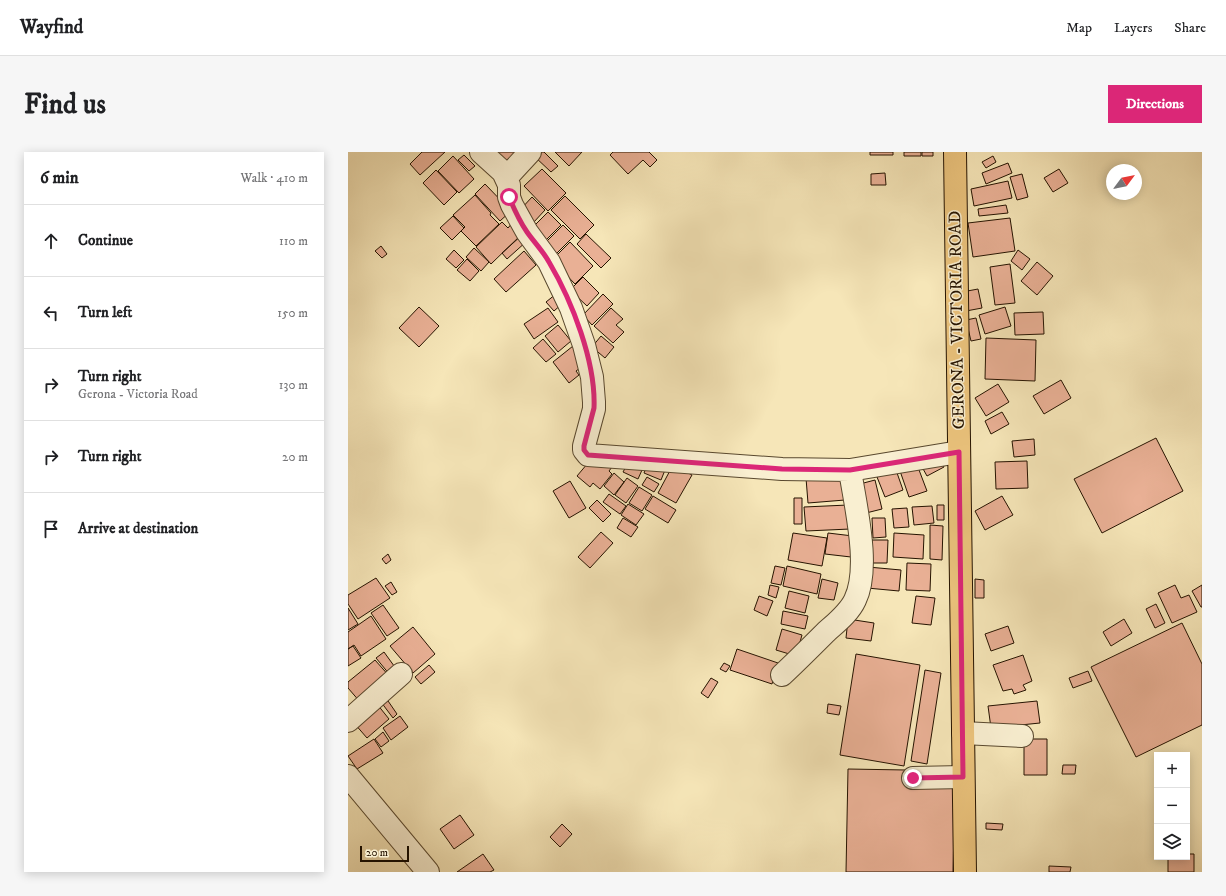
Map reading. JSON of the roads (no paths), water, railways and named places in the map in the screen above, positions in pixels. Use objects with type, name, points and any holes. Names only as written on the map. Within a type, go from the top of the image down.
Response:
[{"type":"main road","name":"GERONA - VICTORIA ROAD","points":[[955,152],[965,872]]},
{"type":"street","points":[[481,152],[503,172],[509,186],[510,201],[527,232],[541,249],[549,262],[572,308],[592,377],[594,408],[584,446],[585,453],[588,455],[782,469],[850,470],[959,452]]},
{"type":"street","points":[[506,178],[530,152]]},
{"type":"street","points":[[782,675],[842,617],[854,601],[858,591],[861,574],[861,546],[850,470]]},
{"type":"street","points":[[348,721],[401,674]]},
{"type":"street","points":[[963,733],[1022,736]]},
{"type":"street","points":[[348,776],[428,872]]},
{"type":"street","points":[[913,778],[963,777]]}]
